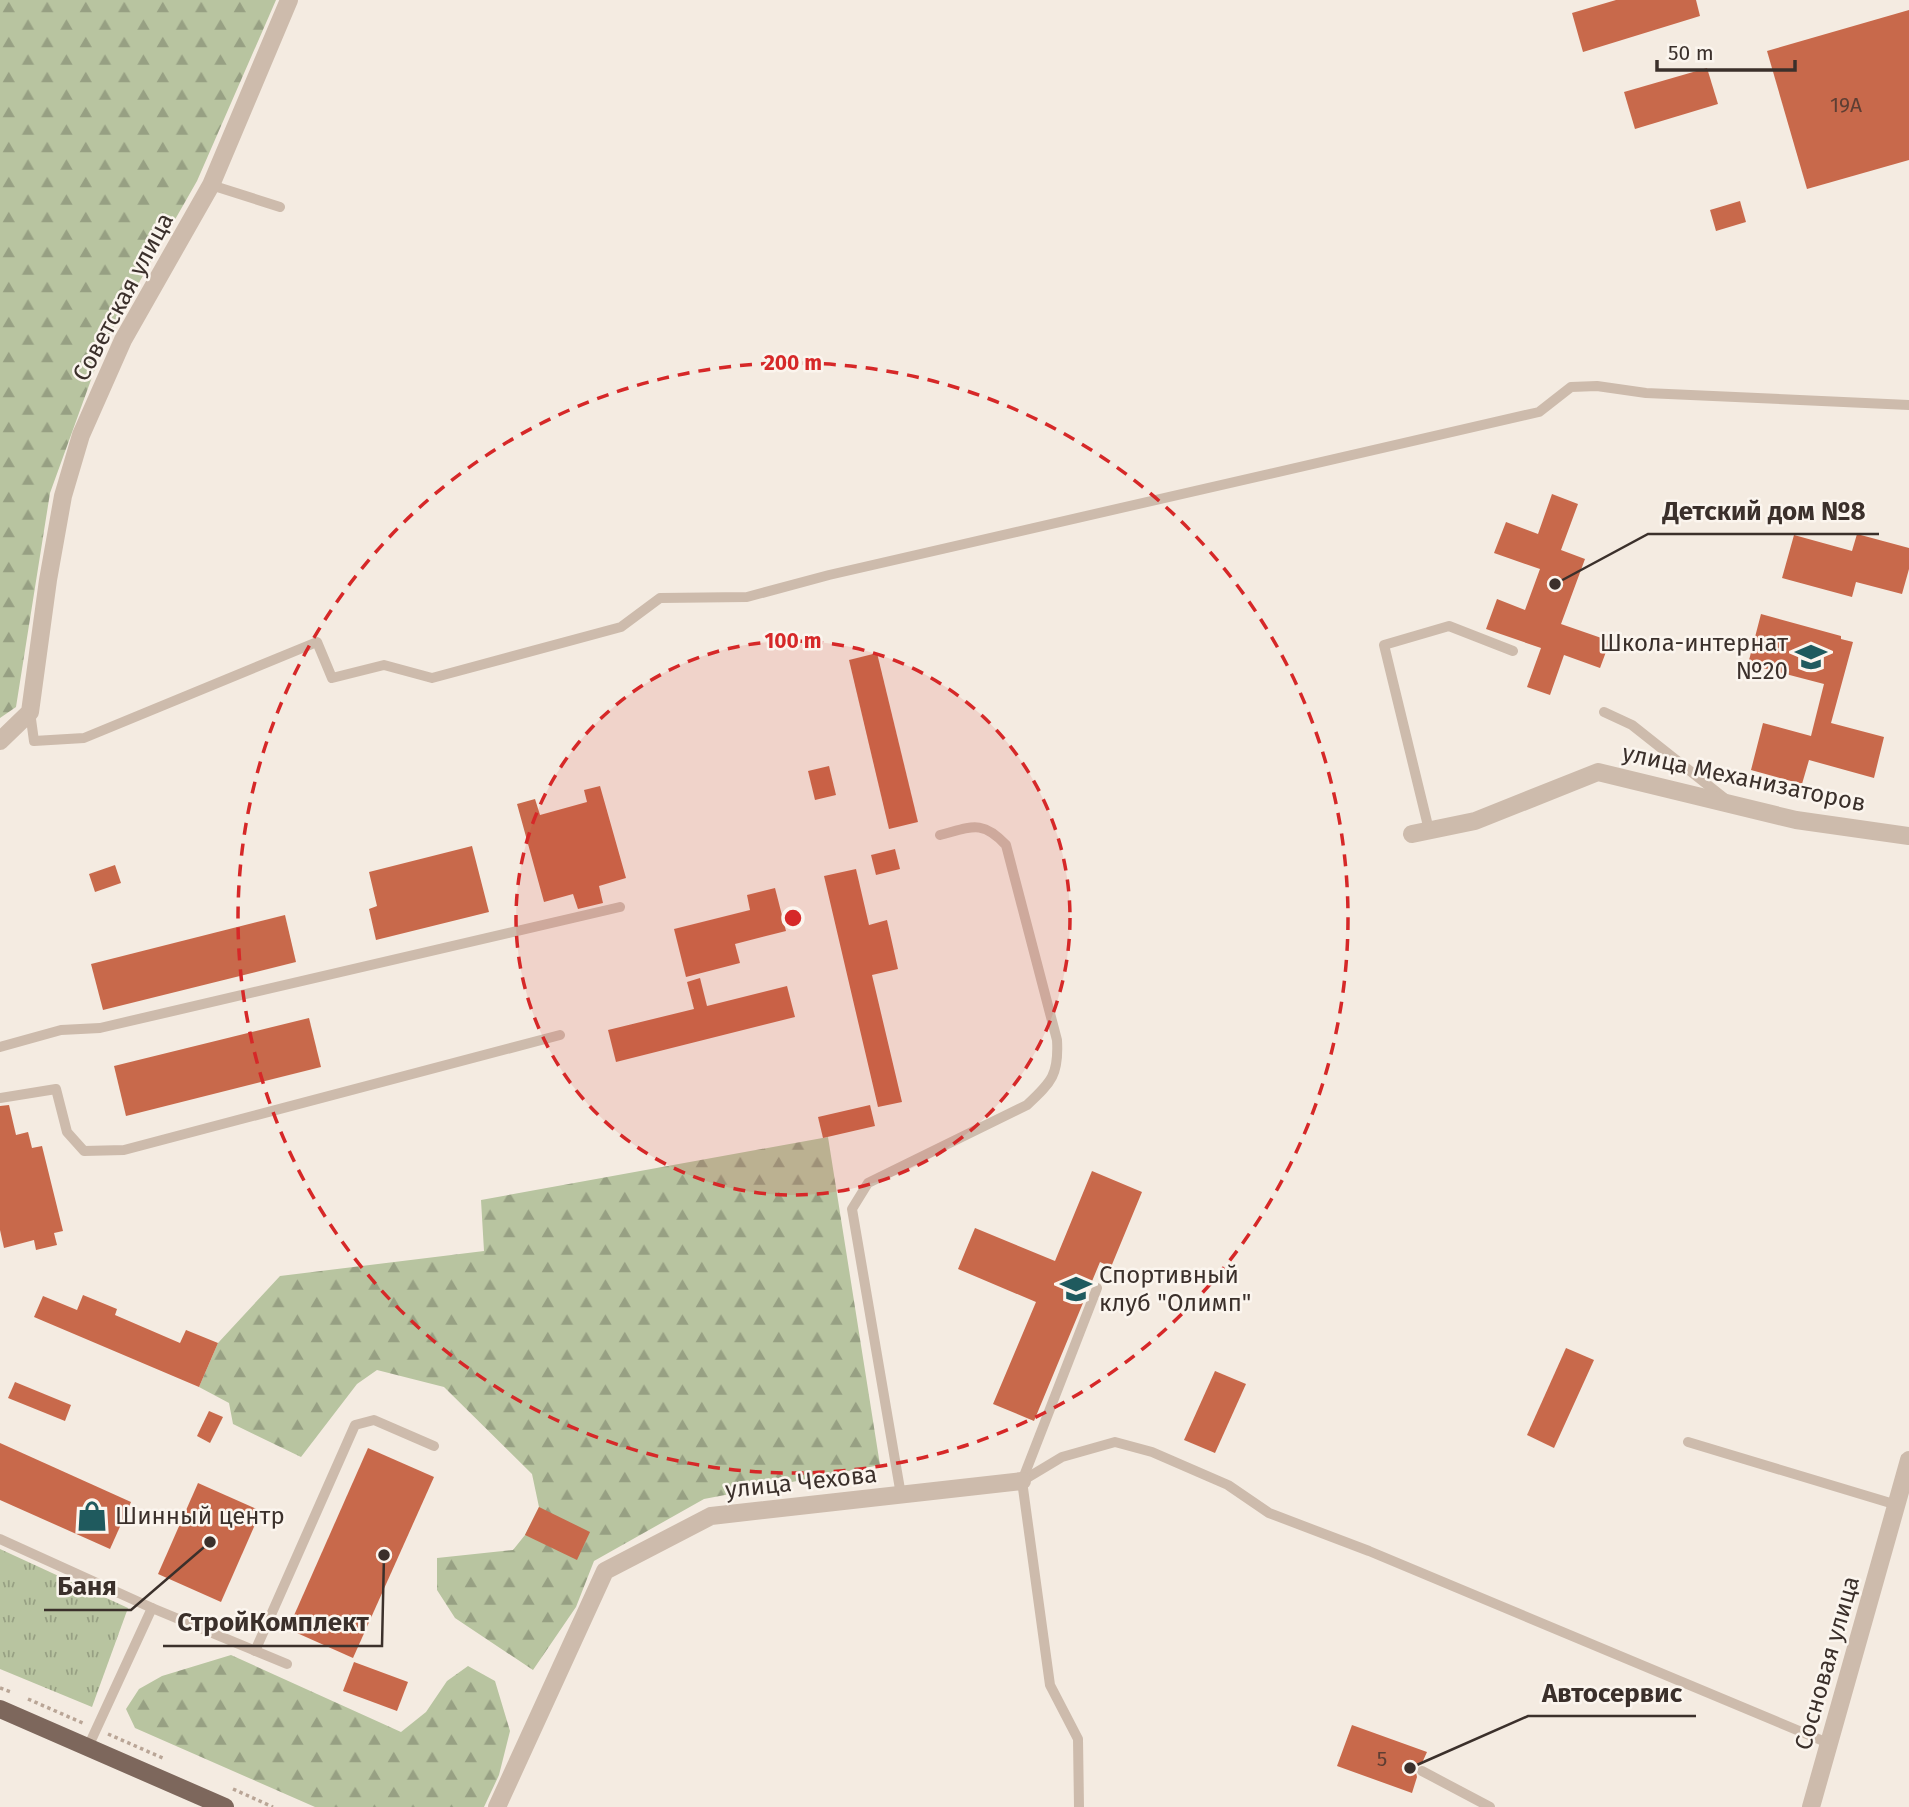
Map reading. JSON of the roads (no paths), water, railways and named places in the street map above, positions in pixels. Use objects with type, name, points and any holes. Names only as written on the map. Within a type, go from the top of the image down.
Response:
[{"type":"main road","points":[[0,1709],[225,1807]]},
{"type":"street","name":"Советская улица","points":[[30,712],[48,580],[63,496],[81,435],[123,340],[211,185],[289,0]]},
{"type":"street","points":[[0,741],[30,712]]},
{"type":"street","name":"улица Механизаторов","points":[[1421,832],[1475,821],[1598,772],[1796,820],[1909,836]]},
{"type":"street","name":"Сосновая улица","points":[[1811,1807],[1890,1532],[1903,1504],[1909,1460]]},
{"type":"street","name":"улица Чехова","points":[[497,1807],[605,1572],[712,1516],[1022,1481]]},
{"type":"lane","points":[[211,185],[280,207]]},
{"type":"lane","points":[[30,712],[34,741],[84,738],[317,642],[332,678],[384,665],[432,678],[621,627],[660,598],[747,597],[843,572],[1539,412],[1571,387],[1597,386],[1646,393],[1909,405]]},
{"type":"lane","points":[[1421,832],[1384,645],[1449,626],[1513,651]]},
{"type":"lane","points":[[1604,712],[1632,725],[1733,804]]},
{"type":"lane","points":[[901,1495],[852,1209],[868,1184],[1027,1105],[1046,1088],[1058,1064],[1057,1040],[1006,845],[992,831],[976,826],[940,835]]},
{"type":"lane","points":[[0,1047],[61,1030],[100,1028],[620,907]]},
{"type":"lane","points":[[0,1098],[56,1089],[66,1132],[84,1151],[124,1150],[560,1035]]},
{"type":"lane","points":[[1079,1807],[1078,1739],[1050,1685],[1022,1481],[1097,1287]]},
{"type":"lane","points":[[255,1651],[355,1425],[374,1420],[435,1446]]},
{"type":"lane","points":[[1688,1441],[1903,1504]]},
{"type":"lane","points":[[1022,1481],[1062,1457],[1115,1442],[1152,1452],[1228,1485],[1269,1513],[1382,1556],[1828,1743]]},
{"type":"lane","points":[[0,1539],[152,1608],[287,1664]]},
{"type":"lane","points":[[88,1747],[152,1608]]},
{"type":"lane","points":[[1422,1771],[1490,1807]]},
{"type":"place","name":"Детский дом №8","points":[[1555,584]]},
{"type":"place","name":"Школа-интернат №20","points":[[1811,657]]},
{"type":"place","name":"Спортивный клуб \"Олимп\"","points":[[1076,1289]]},
{"type":"place","name":"Шинный центр","points":[[92,1516]]},
{"type":"place","name":"Баня","points":[[210,1542]]},
{"type":"place","name":"СтройКомплект","points":[[384,1555]]},
{"type":"place","name":"Автосервис","points":[[1410,1768]]}]
